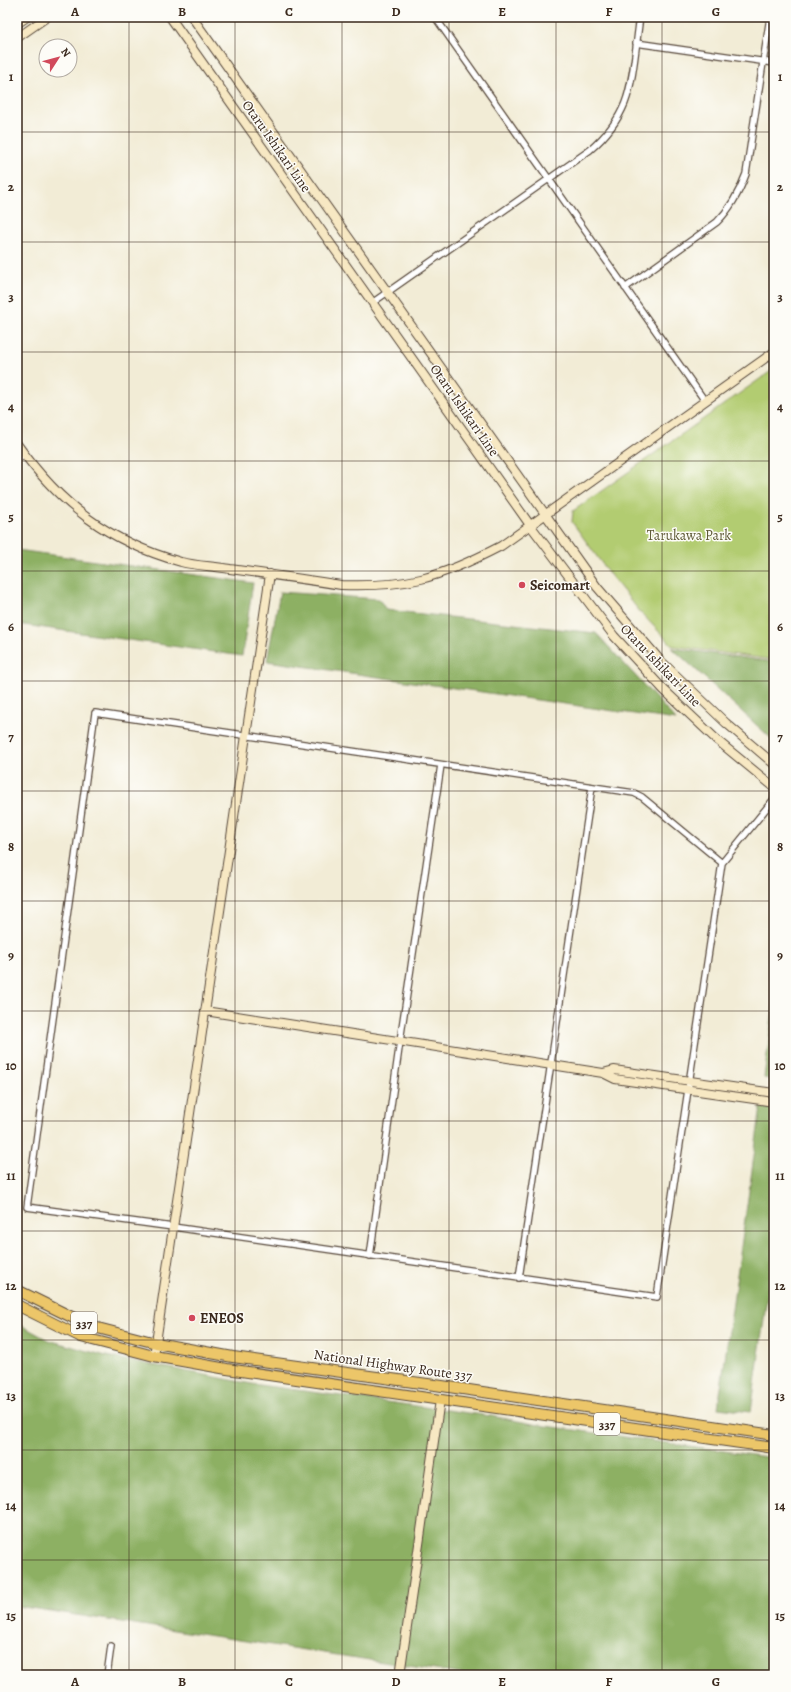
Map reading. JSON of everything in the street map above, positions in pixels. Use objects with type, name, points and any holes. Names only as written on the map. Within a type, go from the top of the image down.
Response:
[{"type":"highway","name":"National Highway Route 337","points":[[17,1290],[90,1326],[156,1343],[233,1357],[774,1435]]},
{"type":"highway","name":"National Highway Route 337","points":[[17,1305],[81,1338],[154,1356],[228,1369],[774,1448]]},
{"type":"street","points":[[17,24],[26,17]]},
{"type":"street","points":[[17,38],[47,17]]},
{"type":"street","name":"Otaru Ishikari Line","points":[[170,17],[530,525],[614,636],[642,667],[718,741],[774,787]]},
{"type":"street","name":"Otaru Ishikari Line","points":[[192,17],[597,587],[660,660],[726,724],[774,764]]},
{"type":"street","points":[[434,17],[705,401]]},
{"type":"street","points":[[372,303],[590,150],[601,140],[613,125],[626,102],[640,17]]},
{"type":"street","points":[[625,288],[717,222],[734,202],[746,174],[770,17]]},
{"type":"street","points":[[636,43],[774,63]]},
{"type":"street","points":[[17,444],[53,488],[69,504],[93,522],[119,538],[153,553],[183,562],[341,585],[366,586],[422,579],[477,559],[501,546],[774,352]]},
{"type":"street","points":[[17,460],[24,454]]},
{"type":"street","points":[[154,1356],[270,574]]},
{"type":"street","points":[[722,863],[642,797],[634,793],[95,713],[27,1207],[173,1226],[519,1278],[657,1297],[690,1085],[722,863],[774,799]]},
{"type":"street","points":[[370,1256],[441,764]]},
{"type":"street","points":[[519,1278],[592,787]]},
{"type":"street","points":[[205,1011],[603,1073],[614,1070],[774,1102]]},
{"type":"street","points":[[690,1085],[774,1093]]},
{"type":"street","points":[[400,1675],[442,1386]]},
{"type":"street","points":[[107,1675],[111,1646]]},
{"type":"green space","name":"Tarukawa Park","points":[[774,369],[774,660],[673,646],[641,613],[611,576],[572,522],[573,511]]},
{"type":"green space","points":[[17,550],[253,583],[242,656],[17,624]]},
{"type":"green space","points":[[280,592],[379,599],[386,610],[596,633],[676,720],[267,661]]},
{"type":"green space","points":[[672,648],[774,662],[774,741]]},
{"type":"green space","points":[[774,1002],[774,1080],[764,1078]]},
{"type":"green space","points":[[761,1107],[774,1109],[774,1247],[751,1412],[718,1408]]},
{"type":"green space","points":[[17,1323],[48,1340],[106,1356],[252,1384],[491,1416],[539,1425],[774,1458],[774,1675],[468,1675],[17,1606]]},
{"type":"place","name":"Seicomart","points":[[522,585]]},
{"type":"place","name":"ENEOS","points":[[192,1318]]}]
